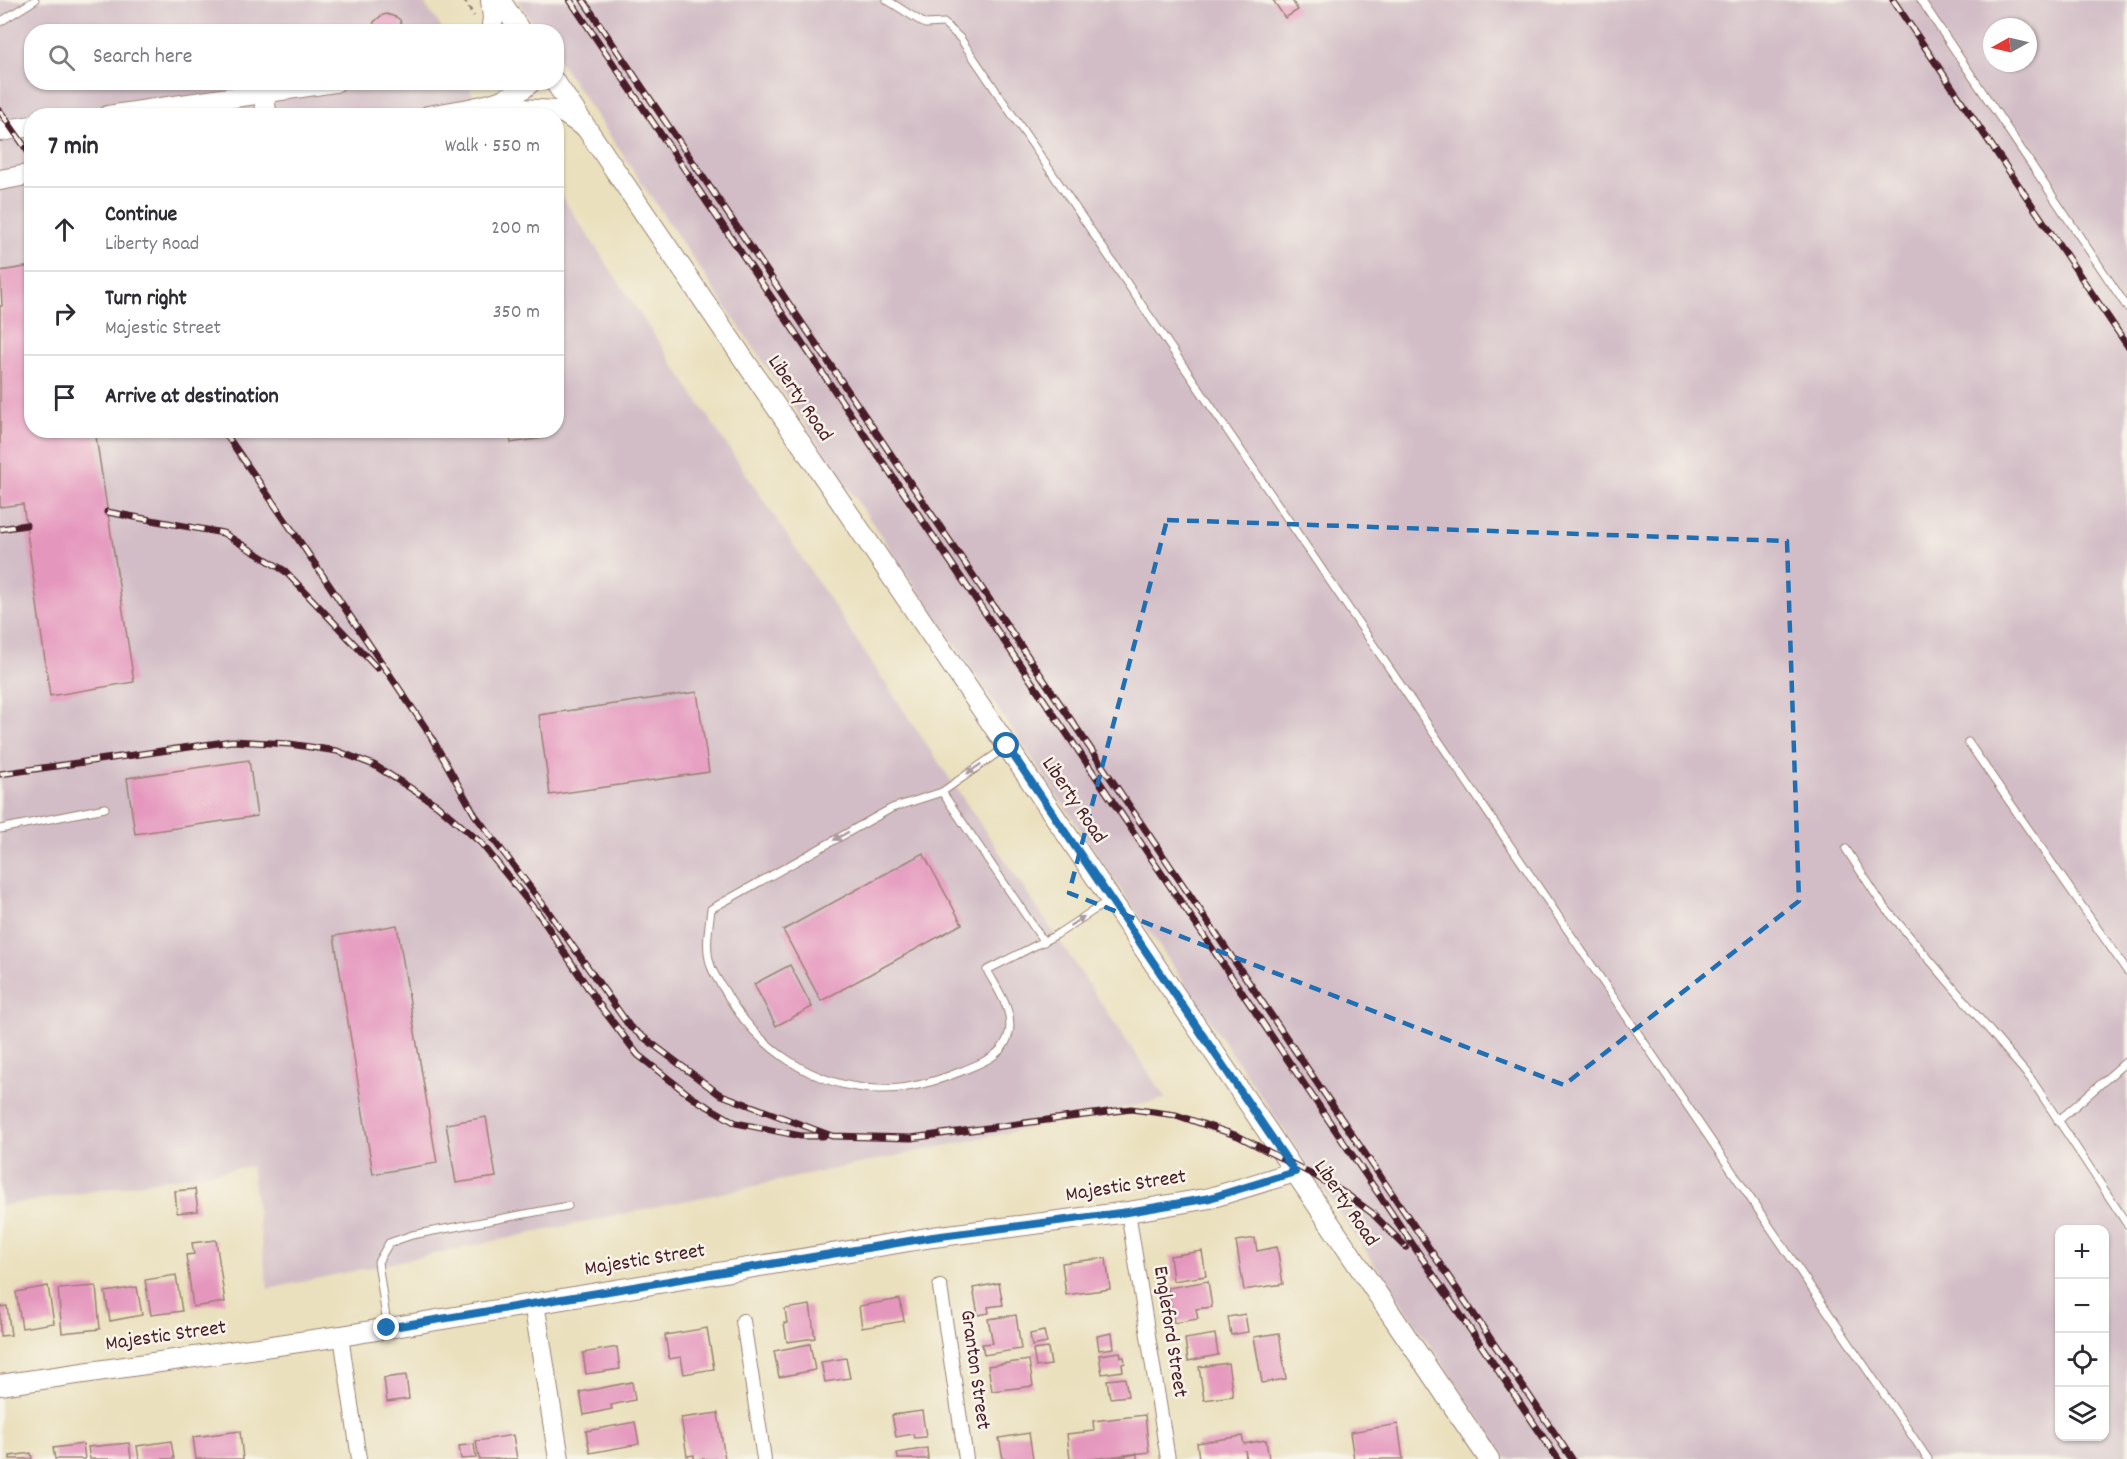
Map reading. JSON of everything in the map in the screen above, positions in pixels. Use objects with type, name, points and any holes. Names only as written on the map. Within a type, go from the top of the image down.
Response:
[{"type":"main road","points":[[491,0],[492,24]]},
{"type":"main road","points":[[500,0],[516,24]]},
{"type":"main road","points":[[162,108],[283,90]]},
{"type":"main road","points":[[485,107],[523,90]]},
{"type":"main road","name":"Liberty Road","points":[[560,90],[1489,1459]]},
{"type":"main road","points":[[263,93],[266,108]]},
{"type":"main road","points":[[479,108],[503,108]]},
{"type":"main road","points":[[564,115],[574,119],[585,129]]},
{"type":"main road","points":[[0,131],[24,127]]},
{"type":"main road","points":[[0,180],[24,176]]},
{"type":"main road","name":"Majestic Street","points":[[0,1385],[341,1336],[933,1237],[1128,1212],[1210,1198],[1295,1172]]},
{"type":"main road","points":[[534,1303],[559,1459]]},
{"type":"street","name":"Engleford Street","points":[[1128,1212],[1168,1459]]},
{"type":"street","name":"Granton Street","points":[[940,1287],[966,1459]]},
{"type":"street","points":[[743,1321],[764,1459]]},
{"type":"street","points":[[341,1336],[359,1459]]},
{"type":"lane","points":[[0,22],[35,0]]},
{"type":"lane","points":[[887,0],[925,24],[939,22],[949,26],[967,47],[1928,1459]]},
{"type":"lane","points":[[1921,0],[2127,307]]},
{"type":"lane","points":[[1968,742],[2127,971]]},
{"type":"lane","points":[[1007,746],[942,792],[892,807],[711,909],[708,935],[710,964],[737,1013],[765,1044],[787,1060],[819,1078],[844,1085],[879,1089],[928,1084],[985,1062],[1001,1050],[1009,1033],[1009,1014],[987,970],[1044,942],[1110,900]]},
{"type":"lane","points":[[942,792],[1044,942]]},
{"type":"lane","points":[[0,829],[105,808]]},
{"type":"lane","points":[[1846,849],[1881,904],[2031,1079],[2127,1224]]},
{"type":"lane","points":[[2058,1121],[2127,1061]]},
{"type":"lane","points":[[387,1328],[378,1262],[389,1243],[412,1235],[568,1206]]},
{"type":"highlighted area","points":[[1167,520],[1787,541],[1799,901],[1564,1085],[1069,893]]},
{"type":"shaded area","points":[[0,0],[422,0],[439,24],[24,24],[24,90],[471,90],[478,108],[24,108],[24,438],[564,438],[564,200],[861,647],[1166,1099],[268,1289],[251,1166],[0,1206]]},
{"type":"shaded area","points":[[517,0],[2127,0],[2127,1459],[1507,1459],[564,68],[564,24],[533,24]]},
{"type":"building","points":[[1273,0],[1292,0],[1298,10],[1285,18]]},
{"type":"building","points":[[386,14],[396,17],[401,24],[374,24]]},
{"type":"building","points":[[24,267],[24,438],[96,438],[134,682],[50,696],[23,504],[0,507],[0,306],[2,306],[0,271]]},
{"type":"building","points":[[510,438],[543,438],[511,443]]},
{"type":"building","points":[[697,692],[709,772],[550,795],[539,715]]},
{"type":"building","points":[[249,760],[257,816],[135,834],[127,778]]},
{"type":"building","points":[[923,853],[962,924],[821,1001],[783,930]]},
{"type":"building","points":[[397,925],[437,1163],[373,1174],[334,936]]},
{"type":"building","points":[[790,965],[812,1007],[776,1026],[754,984]]},
{"type":"building","points":[[486,1117],[496,1177],[456,1183],[446,1124]]},
{"type":"building","points":[[195,1189],[198,1211],[177,1213],[175,1191]]},
{"type":"building","points":[[1255,1238],[1257,1251],[1277,1247],[1283,1284],[1244,1290],[1236,1241]]},
{"type":"building","points":[[216,1240],[225,1302],[193,1307],[186,1255],[194,1254],[192,1243]]},
{"type":"building","points":[[1202,1251],[1206,1276],[1173,1281],[1170,1256]]},
{"type":"building","points":[[1106,1258],[1110,1289],[1066,1295],[1062,1263]]},
{"type":"building","points":[[176,1275],[182,1311],[151,1315],[145,1280]]},
{"type":"building","points":[[1208,1281],[1212,1307],[1196,1309],[1198,1319],[1174,1323],[1168,1288]]},
{"type":"building","points":[[999,1283],[1003,1305],[988,1307],[989,1313],[978,1315],[973,1288]]},
{"type":"building","points":[[48,1286],[54,1323],[22,1328],[16,1292]]},
{"type":"building","points":[[96,1286],[100,1329],[62,1333],[58,1289]]},
{"type":"building","points":[[137,1287],[142,1315],[110,1321],[105,1292]]},
{"type":"building","points":[[900,1299],[904,1321],[862,1328],[859,1306]]},
{"type":"building","points":[[810,1305],[815,1338],[787,1342],[784,1323],[787,1323],[785,1309]]},
{"type":"building","points":[[7,1306],[11,1335],[0,1336],[0,1307]]},
{"type":"building","points":[[1245,1314],[1248,1332],[1231,1335],[1228,1317]]},
{"type":"building","points":[[1016,1315],[1021,1349],[984,1355],[982,1344],[993,1343],[988,1319]]},
{"type":"building","points":[[707,1328],[714,1369],[684,1374],[681,1357],[669,1359],[665,1335]]},
{"type":"building","points":[[1044,1331],[1047,1343],[1032,1346],[1030,1334]]},
{"type":"building","points":[[1112,1333],[1114,1348],[1099,1350],[1097,1336]]},
{"type":"building","points":[[1279,1333],[1286,1379],[1262,1383],[1254,1337]]},
{"type":"building","points":[[1215,1334],[1218,1355],[1188,1361],[1185,1339]]},
{"type":"building","points":[[810,1344],[815,1370],[779,1377],[774,1351]]},
{"type":"building","points":[[617,1347],[620,1369],[586,1374],[583,1353]]},
{"type":"building","points":[[1048,1348],[1051,1365],[1036,1367],[1033,1350]]},
{"type":"building","points":[[1120,1352],[1125,1363],[1122,1364],[1123,1371],[1102,1374],[1099,1355]]},
{"type":"building","points":[[846,1358],[850,1378],[825,1382],[821,1362]]},
{"type":"building","points":[[1029,1360],[1033,1386],[992,1391],[988,1366]]},
{"type":"building","points":[[1228,1363],[1233,1396],[1204,1400],[1199,1367]]},
{"type":"building","points":[[406,1375],[409,1399],[387,1402],[384,1378]]},
{"type":"building","points":[[1125,1378],[1128,1396],[1110,1398],[1107,1380]]},
{"type":"building","points":[[632,1382],[635,1400],[611,1405],[612,1409],[584,1415],[580,1392]]},
{"type":"building","points":[[922,1411],[926,1437],[914,1438],[913,1434],[896,1437],[892,1415]]},
{"type":"building","points":[[718,1413],[725,1459],[694,1459],[694,1455],[687,1456],[681,1418]]},
{"type":"building","points":[[1145,1415],[1149,1452],[1091,1459],[1070,1459],[1067,1434],[1094,1431],[1093,1421]]},
{"type":"building","points":[[635,1422],[639,1444],[590,1453],[586,1431]]},
{"type":"building","points":[[1398,1424],[1403,1459],[1354,1459],[1350,1432]]},
{"type":"building","points":[[240,1431],[243,1459],[196,1459],[193,1437]]},
{"type":"building","points":[[1029,1433],[1033,1459],[1003,1459],[999,1438]]},
{"type":"building","points":[[513,1435],[517,1459],[479,1459],[476,1441]]},
{"type":"building","points":[[1242,1436],[1244,1444],[1266,1440],[1269,1459],[1247,1459],[1245,1450],[1246,1458],[1199,1459],[1197,1443]]},
{"type":"building","points":[[171,1441],[174,1459],[139,1459],[137,1446]]},
{"type":"building","points":[[129,1443],[131,1459],[90,1459],[88,1447]]},
{"type":"building","points":[[83,1444],[85,1459],[55,1459],[53,1448]]},
{"type":"building","points":[[474,1444],[476,1458],[461,1459],[459,1446]]},
{"type":"building","points":[[927,1448],[928,1459],[898,1459],[897,1453]]},
{"type":"building","points":[[31,1453],[32,1459],[10,1459],[10,1456]]},
{"type":"building","points":[[1137,1454],[1137,1459],[1114,1458]]},
{"type":"railway","points":[[570,0],[1558,1459]]},
{"type":"railway","points":[[583,0],[1572,1459]]},
{"type":"railway","points":[[1893,0],[2127,345]]},
{"type":"railway","points":[[0,111],[24,146]]},
{"type":"railway","points":[[229,438],[429,733],[475,815],[545,907],[630,1027],[719,1094],[832,1136],[911,1138],[1131,1109],[1176,1115],[1238,1136],[1314,1175],[1372,1213],[1406,1247]]},
{"type":"railway","points":[[107,512],[223,533],[285,571],[377,668]]},
{"type":"railway","points":[[0,529],[26,525]]},
{"type":"railway","points":[[0,774],[232,741],[290,744],[337,751],[374,765],[437,805],[481,843],[540,916]]},
{"type":"railway","points":[[537,911],[598,1003],[638,1055],[693,1098],[736,1123],[801,1136],[823,1136]]},
{"type":"route","points":[[387,1328],[933,1237],[1128,1212],[1210,1198],[1295,1172],[1007,746]]}]
